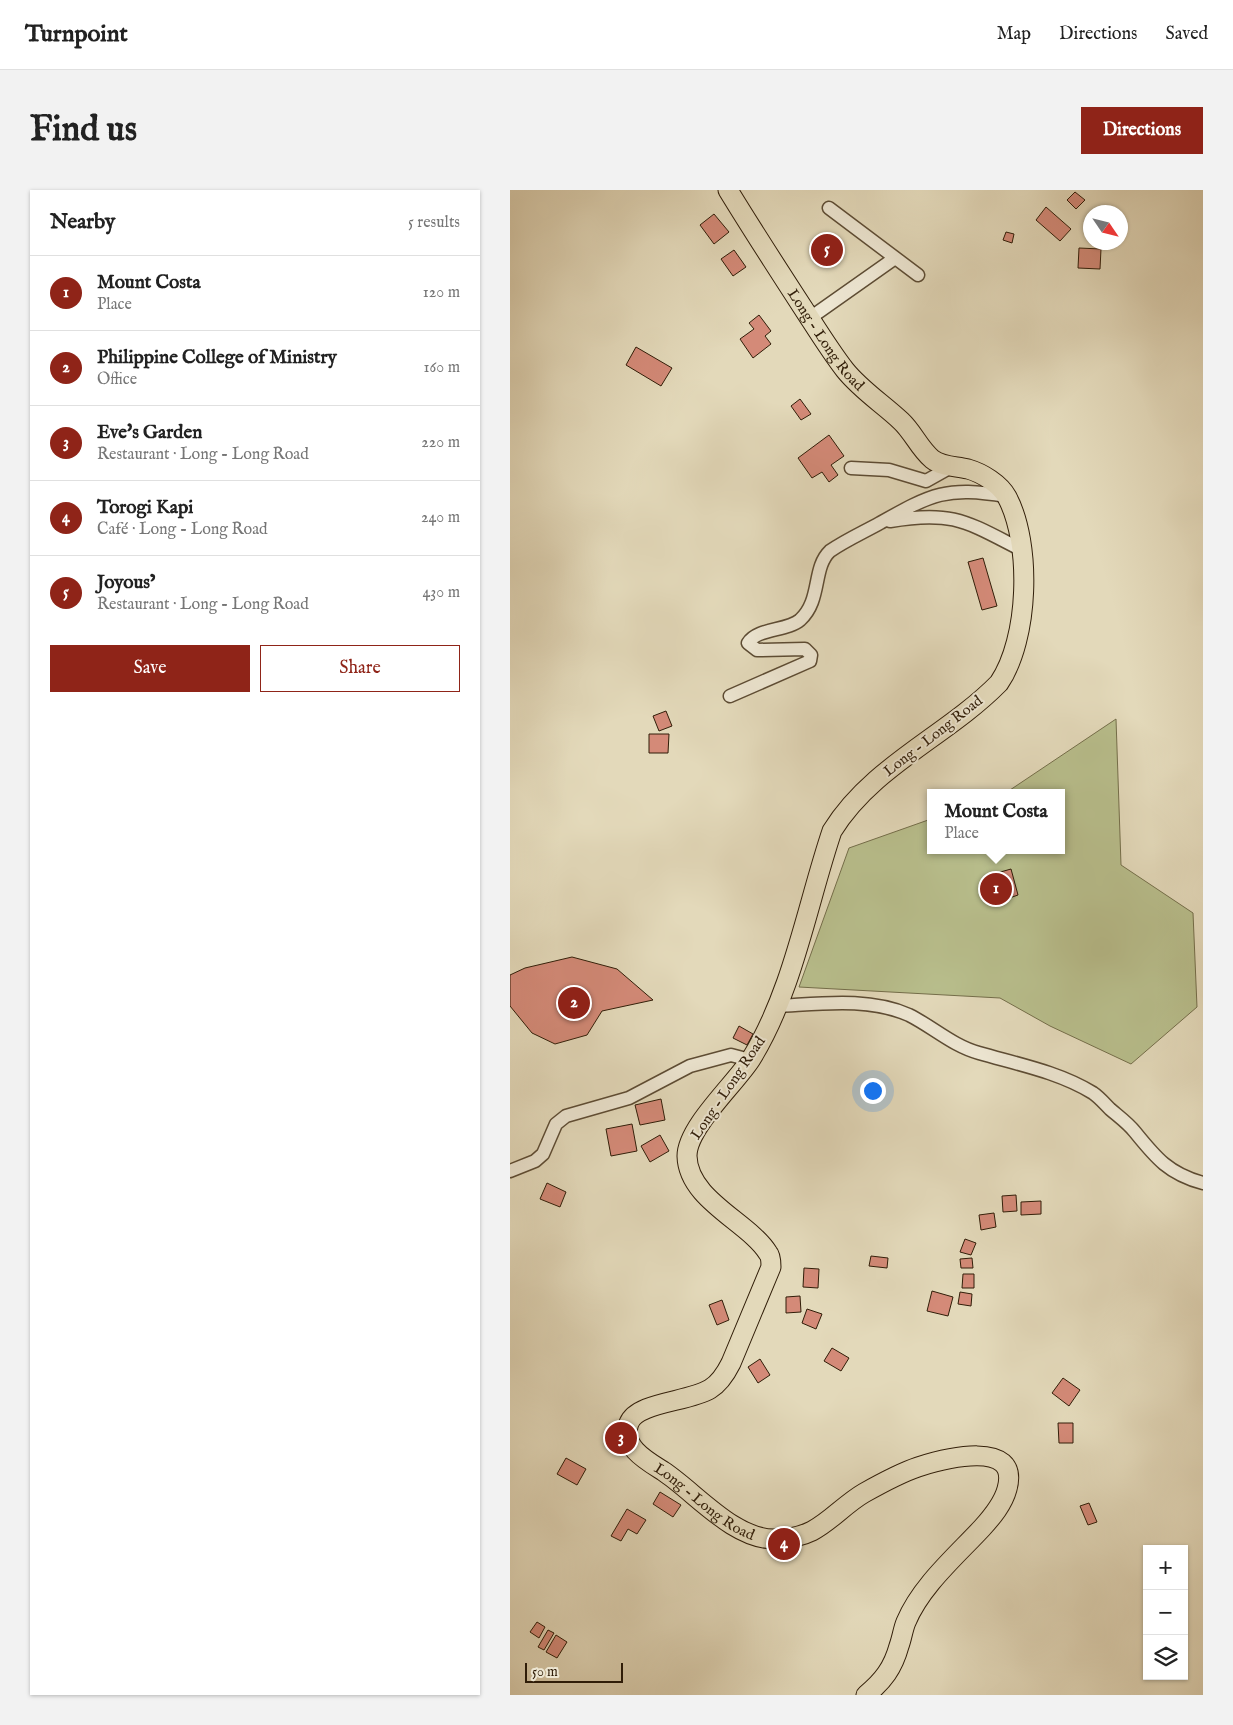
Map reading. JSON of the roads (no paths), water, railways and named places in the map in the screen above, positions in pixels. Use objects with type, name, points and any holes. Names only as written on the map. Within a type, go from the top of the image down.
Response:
[{"type":"main road","name":"Long - Long Road","points":[[728,190],[846,371],[904,423],[919,446],[933,460],[951,467],[968,469],[996,484],[1006,496],[1016,518],[1022,550],[1024,574],[1018,638],[1007,671],[989,692],[881,776],[851,803],[841,817],[830,838],[778,1006],[771,1023],[750,1060],[702,1122],[691,1141],[687,1156],[692,1174],[701,1189],[724,1213],[758,1241],[770,1254],[771,1267],[724,1376],[711,1388],[696,1396],[639,1410],[629,1423],[628,1440],[639,1456],[676,1480],[725,1518],[755,1536],[766,1539],[795,1538],[812,1531],[863,1494],[918,1467],[977,1456],[992,1456],[1004,1464],[1009,1478],[1005,1496],[987,1522],[924,1593],[906,1621],[895,1662],[888,1673],[866,1695]]},
{"type":"street","points":[[829,208],[918,274]]},
{"type":"street","points":[[810,318],[895,258]]},
{"type":"street","points":[[851,468],[889,470],[926,481],[951,467]]},
{"type":"street","points":[[730,696],[810,660],[811,655],[805,649],[757,650],[748,643],[757,636],[801,619],[816,594],[825,556],[836,547],[933,495],[957,491],[979,491],[1006,496]]},
{"type":"street","points":[[881,522],[916,516],[942,516],[975,525],[1022,550]]},
{"type":"street","points":[[778,1006],[836,1003],[870,1005],[892,1009],[920,1021],[962,1047],[978,1053],[1017,1062],[1068,1081],[1094,1094],[1134,1130],[1160,1162],[1190,1179],[1203,1183]]},
{"type":"street","points":[[510,1171],[535,1161],[543,1154],[556,1124],[566,1116],[629,1098],[690,1066],[731,1055],[750,1060]]},
{"type":"place","name":"Joyous’","points":[[827,250]]},
{"type":"place","name":"Mount Costa","points":[[996,889]]},
{"type":"place","name":"Philippine College of Ministry","points":[[574,1003]]},
{"type":"place","name":"Eve's Garden","points":[[621,1438]]},
{"type":"place","name":"Torogi Kapi","points":[[784,1544]]}]
